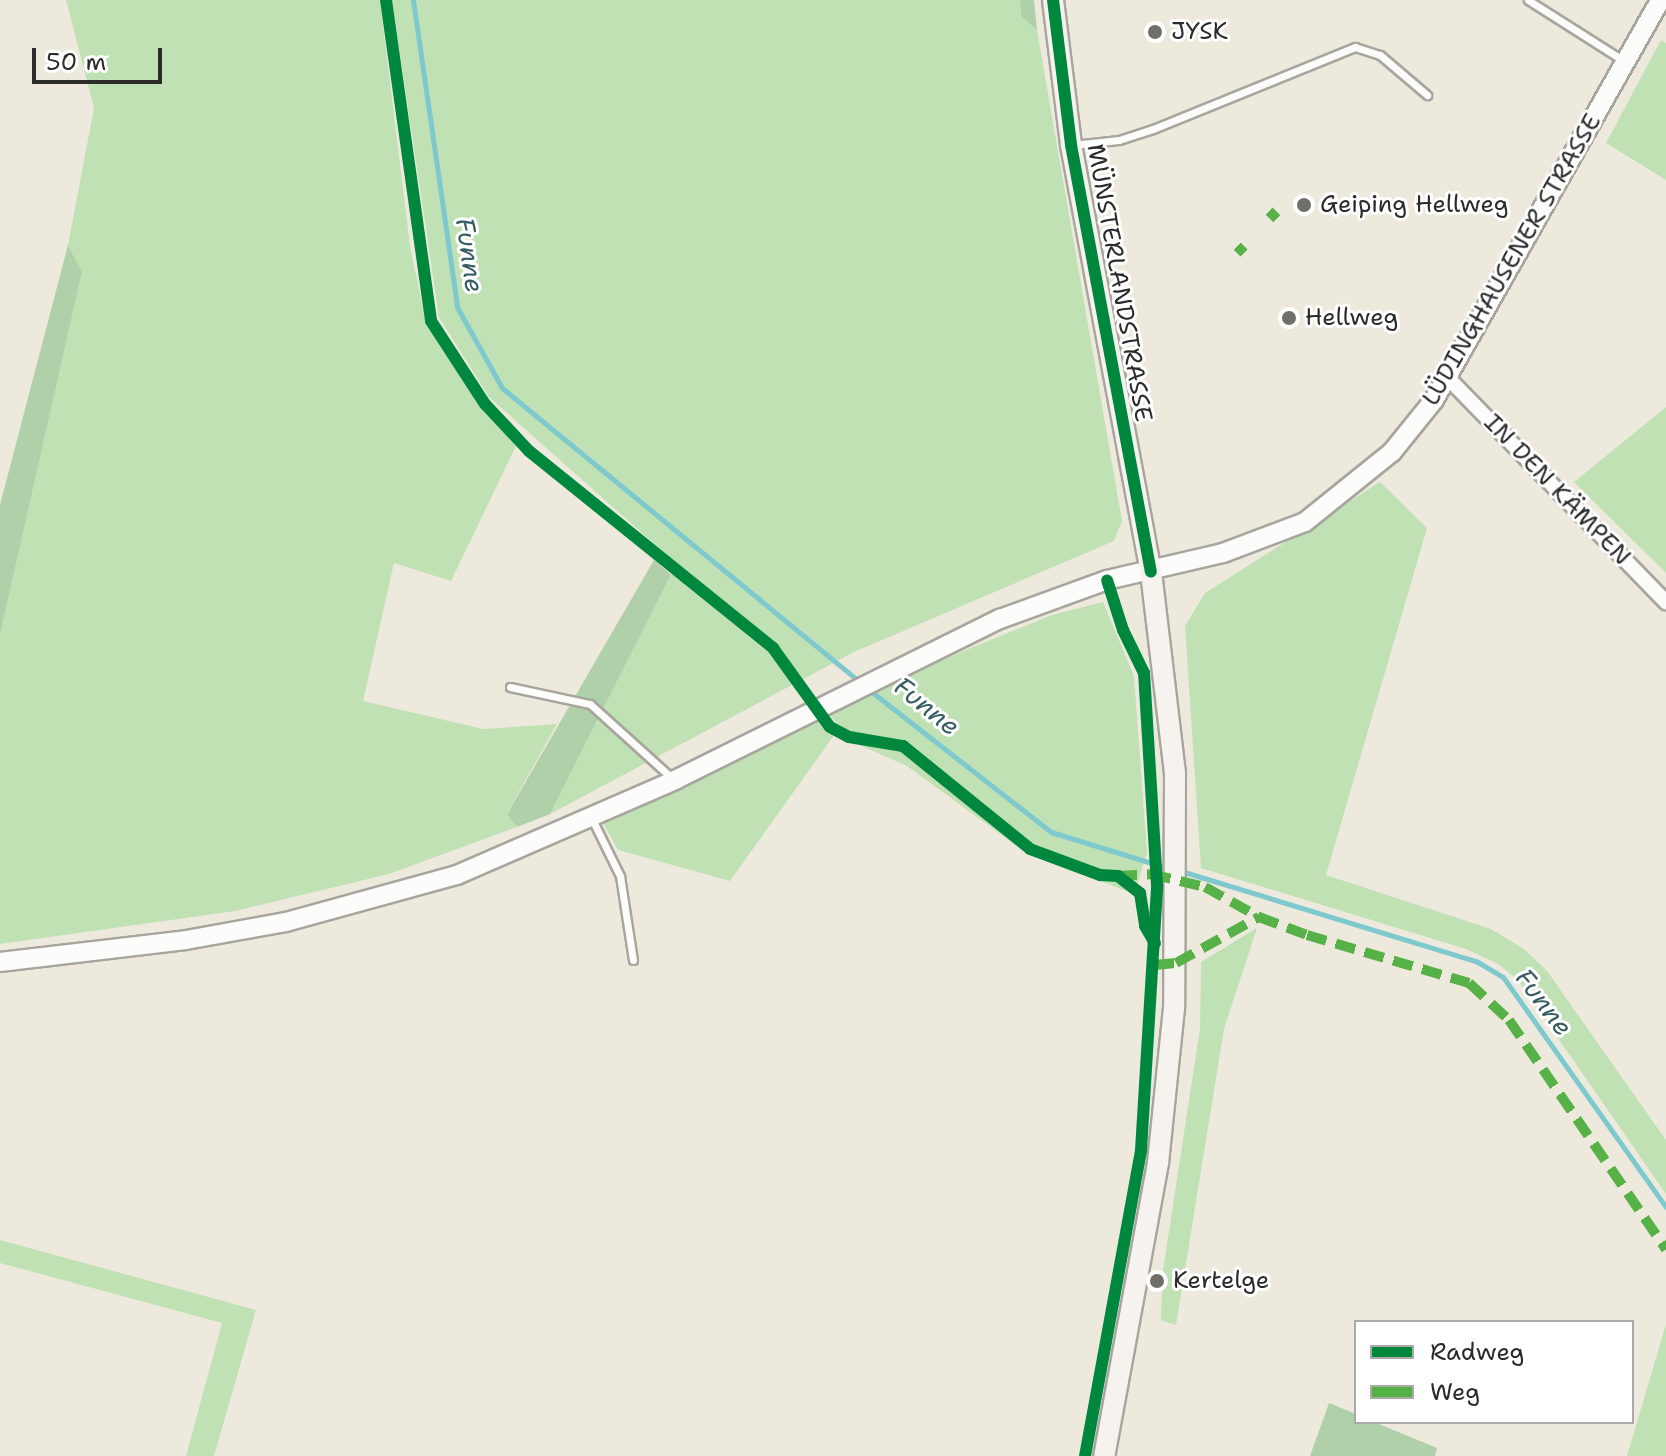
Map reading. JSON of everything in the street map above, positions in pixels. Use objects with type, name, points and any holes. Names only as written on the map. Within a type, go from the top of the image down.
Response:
[{"type":"main road","name":"MÜNSTERLANDSTRASSE","points":[[1053,0],[1071,145],[1151,572]]},
{"type":"main road","points":[[1104,1456],[1158,1163],[1174,1008],[1177,848],[1169,702],[1151,572]]},
{"type":"street","name":"LÜDINGHAUSENER STRASSE","points":[[0,962],[186,940],[355,906],[457,875],[592,819],[675,780],[840,694],[1000,619],[1107,580],[1151,572],[1261,541],[1305,522],[1392,452],[1448,378],[1660,0]]},
{"type":"street","name":"IN DEN KÄMPEN","points":[[1448,378],[1666,602]]},
{"type":"lane","points":[[1528,0],[1625,62]]},
{"type":"lane","points":[[1071,145],[1119,140],[1153,129],[1355,47],[1380,55],[1427,95]]},
{"type":"lane","points":[[510,687],[590,704],[675,780]]},
{"type":"lane","points":[[592,819],[620,876],[633,960]]},
{"type":"green space","points":[[66,0],[380,0],[410,246],[425,318],[480,407],[516,446],[451,581],[394,563],[363,701],[483,729],[557,724],[507,813],[517,827],[389,874],[235,911],[0,944],[0,635],[82,272],[68,245],[94,108]]},
{"type":"green space","points":[[392,0],[1020,0],[1021,16],[1037,30],[1122,521],[1114,541],[854,652],[550,814],[677,564],[489,397],[439,317]]},
{"type":"green space","points":[[1020,0],[1034,0],[1037,30],[1021,16]]},
{"type":"green space","points":[[1661,40],[1666,43],[1666,180],[1606,143]]},
{"type":"green space","points":[[68,245],[82,272],[0,635],[0,505]]},
{"type":"green space","points":[[1666,407],[1666,573],[1574,482]]},
{"type":"green space","points":[[1380,482],[1427,528],[1326,875],[1491,929],[1524,949],[1547,971],[1666,1140],[1666,1194],[1517,979],[1498,964],[1466,949],[1201,868],[1185,626],[1205,593]]},
{"type":"green space","points":[[654,560],[671,575],[550,814],[517,827],[507,814]]},
{"type":"green space","points":[[1103,602],[1134,676],[1147,853],[1134,894],[1025,852],[907,766],[835,734],[837,724],[828,712],[1052,615]]},
{"type":"green space","points":[[816,718],[835,734],[730,881],[618,850],[603,823]]},
{"type":"green space","points":[[1257,928],[1224,1029],[1176,1325],[1161,1320],[1162,1277],[1200,1028],[1201,962]]},
{"type":"green space","points":[[0,1240],[256,1310],[214,1456],[186,1456],[222,1323],[0,1263]]},
{"type":"green space","points":[[1666,1324],[1666,1456],[1627,1456]]},
{"type":"green space","points":[[1329,1403],[1354,1413],[1354,1424],[1379,1424],[1437,1448],[1435,1456],[1310,1456]]},
{"type":"waterway","name":"Funne","points":[[413,0],[457,307],[502,388],[860,682]]},
{"type":"waterway","name":"Funne","points":[[868,689],[1051,832],[1171,869]]},
{"type":"waterway","name":"Funne","points":[[1181,871],[1476,961],[1503,977],[1666,1207]]},
{"type":"marked path","points":[[1269,211],[1277,219]]},
{"type":"marked path","points":[[1237,246],[1244,253]]},
{"type":"marked path","points":[[1117,876],[1151,874],[1205,887],[1259,917],[1307,935],[1469,983],[1509,1020],[1666,1249]]},
{"type":"marked path","points":[[1154,965],[1176,963],[1259,917]]},
{"type":"cycle path","points":[[386,0],[431,321],[485,404],[529,451],[773,648],[830,727],[849,737],[903,746],[1030,849],[1100,875],[1118,876],[1140,893],[1145,926],[1155,943]]},
{"type":"cycle path","points":[[1053,0],[1071,145],[1151,572]]},
{"type":"cycle path","points":[[1085,1456],[1141,1150],[1157,885],[1144,673],[1123,630],[1107,580]]},
{"type":"place","name":"JYSK","points":[[1155,32]]},
{"type":"place","name":"Geiping Hellweg","points":[[1304,205]]},
{"type":"place","name":"Hellweg","points":[[1289,318]]},
{"type":"place","name":"Kertelge","points":[[1157,1281]]}]
